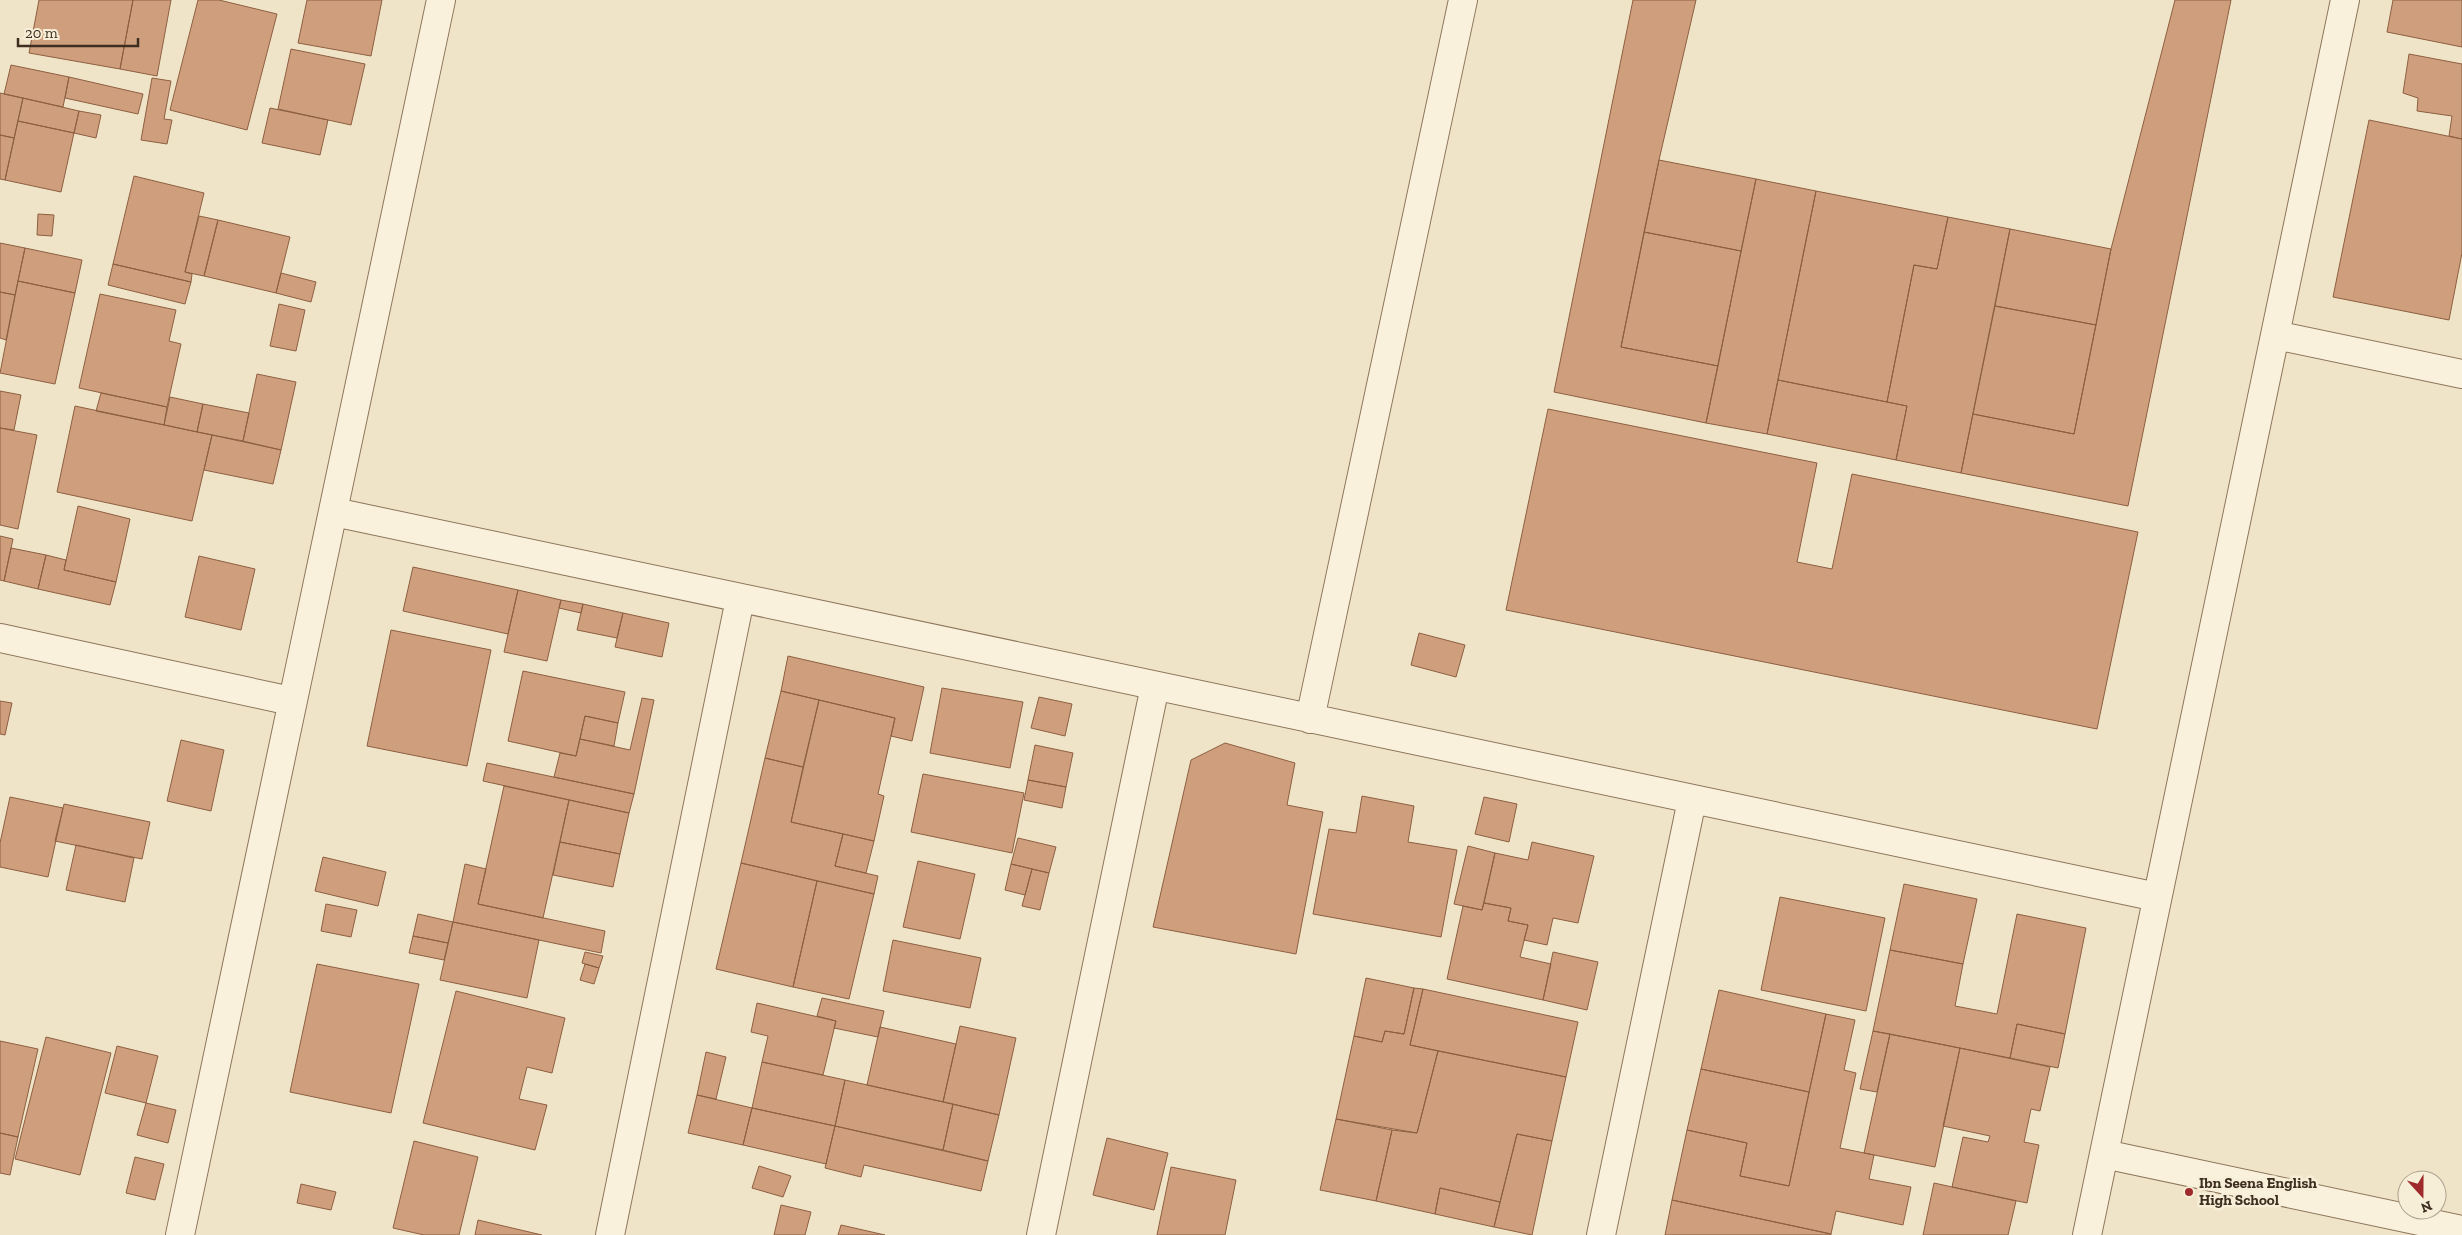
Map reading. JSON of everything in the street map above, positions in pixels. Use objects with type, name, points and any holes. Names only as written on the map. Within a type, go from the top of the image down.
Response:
[{"type":"street","points":[[180,1235],[291,701],[334,512],[441,0]]},
{"type":"street","points":[[1310,719],[1463,0]]},
{"type":"street","points":[[2087,1235],[2345,0]]},
{"type":"street","points":[[2275,335],[2462,374]]},
{"type":"street","points":[[334,512],[2157,897]]},
{"type":"street","points":[[610,1235],[740,599]]},
{"type":"street","points":[[0,638],[291,701]]},
{"type":"street","points":[[1041,1235],[1155,686]]},
{"type":"street","points":[[1601,1235],[1692,800]]},
{"type":"street","points":[[2104,1154],[2462,1230]]},
{"type":"building","points":[[39,0],[133,0],[120,69],[29,53]]},
{"type":"building","points":[[133,0],[171,0],[157,76],[120,69]]},
{"type":"building","points":[[198,0],[219,0],[277,14],[247,130],[170,110]]},
{"type":"building","points":[[307,0],[382,0],[371,56],[298,43]]},
{"type":"building","points":[[1633,0],[1696,0],[1659,160],[1621,347],[1718,366],[1706,423],[1554,392]]},
{"type":"building","points":[[2175,0],[2231,0],[2128,506],[1961,473],[1973,414],[2074,434],[2111,249]]},
{"type":"building","points":[[2393,0],[2462,0],[2462,47],[2387,32]]},
{"type":"building","points":[[291,49],[365,64],[351,125],[278,109]]},
{"type":"building","points":[[2409,54],[2462,64],[2462,139],[2449,136],[2452,116],[2417,111],[2418,98],[2403,93]]},
{"type":"building","points":[[11,65],[69,77],[63,107],[4,94]]},
{"type":"building","points":[[69,77],[143,94],[138,114],[65,98]]},
{"type":"building","points":[[152,78],[171,81],[164,119],[172,120],[167,144],[141,140]]},
{"type":"building","points":[[0,93],[23,98],[14,138],[0,135]]},
{"type":"building","points":[[23,98],[79,111],[74,133],[18,121]]},
{"type":"building","points":[[270,108],[328,120],[320,155],[262,143]]},
{"type":"building","points":[[79,111],[101,115],[96,138],[74,133]]},
{"type":"building","points":[[2369,120],[2462,139],[2462,253],[2449,320],[2333,297]]},
{"type":"building","points":[[18,121],[74,133],[61,192],[5,180]]},
{"type":"building","points":[[0,135],[14,138],[5,180],[0,179]]},
{"type":"building","points":[[1659,160],[1756,179],[1741,251],[1644,232]]},
{"type":"building","points":[[134,176],[204,193],[185,272],[192,274],[191,282],[113,264]]},
{"type":"building","points":[[1756,179],[1816,191],[1767,434],[1706,423]]},
{"type":"building","points":[[1816,191],[1948,217],[1937,269],[1914,265],[1887,402],[1778,380]]},
{"type":"building","points":[[38,214],[54,215],[52,236],[37,235]]},
{"type":"building","points":[[199,216],[218,220],[204,276],[185,272]]},
{"type":"building","points":[[1948,217],[2010,229],[1961,473],[1896,460],[1907,406],[1887,402],[1914,265],[1937,269]]},
{"type":"building","points":[[218,220],[290,237],[276,293],[204,276]]},
{"type":"building","points":[[2010,229],[2111,249],[2096,325],[1995,306]]},
{"type":"building","points":[[1644,232],[1741,251],[1718,366],[1621,347]]},
{"type":"building","points":[[0,243],[25,248],[15,295],[0,292]]},
{"type":"building","points":[[25,248],[82,260],[75,293],[18,281]]},
{"type":"building","points":[[113,264],[191,282],[185,304],[108,285]]},
{"type":"building","points":[[281,273],[316,282],[311,302],[276,293]]},
{"type":"building","points":[[18,281],[75,293],[55,384],[0,373]]},
{"type":"building","points":[[0,292],[15,295],[6,340],[0,338]]},
{"type":"building","points":[[100,294],[176,310],[169,341],[181,344],[167,407],[79,388]]},
{"type":"building","points":[[279,304],[305,310],[296,351],[270,346]]},
{"type":"building","points":[[1995,306],[2096,325],[2074,434],[1973,414]]},
{"type":"building","points":[[257,374],[296,382],[281,450],[243,441]]},
{"type":"building","points":[[1778,380],[1907,406],[1896,460],[1767,434]]},
{"type":"building","points":[[0,391],[21,395],[14,430],[0,428]]},
{"type":"building","points":[[101,393],[167,407],[164,425],[96,411]]},
{"type":"building","points":[[170,397],[203,404],[197,432],[164,425]]},
{"type":"building","points":[[203,404],[249,413],[243,441],[197,432]]},
{"type":"building","points":[[75,406],[212,435],[192,521],[57,492]]},
{"type":"building","points":[[1548,409],[1817,463],[1797,562],[1832,569],[1852,474],[2138,532],[2097,729],[1506,610]]},
{"type":"building","points":[[0,428],[37,435],[18,529],[0,525]]},
{"type":"building","points":[[212,435],[281,450],[273,484],[204,470]]},
{"type":"building","points":[[78,506],[130,519],[116,582],[64,570]]},
{"type":"building","points":[[0,536],[13,539],[4,581],[0,580]]},
{"type":"building","points":[[11,548],[46,555],[38,589],[4,581]]},
{"type":"building","points":[[46,555],[66,560],[64,570],[116,582],[110,605],[38,589]]},
{"type":"building","points":[[199,556],[255,569],[241,630],[185,617]]},
{"type":"building","points":[[413,567],[518,590],[508,634],[403,611]]},
{"type":"building","points":[[518,590],[561,600],[547,661],[504,652]]},
{"type":"building","points":[[561,600],[583,604],[581,613],[559,608]]},
{"type":"building","points":[[583,604],[623,613],[617,638],[577,630]]},
{"type":"building","points":[[623,613],[669,623],[662,657],[615,647]]},
{"type":"building","points":[[391,630],[491,650],[467,766],[367,746]]},
{"type":"building","points":[[1419,633],[1465,645],[1456,677],[1411,665]]},
{"type":"building","points":[[788,656],[924,687],[912,741],[891,736],[895,718],[781,691]]},
{"type":"building","points":[[523,671],[625,692],[618,723],[585,716],[576,756],[508,741]]},
{"type":"building","points":[[942,688],[1023,702],[1010,768],[930,753]]},
{"type":"building","points":[[781,691],[819,700],[803,767],[765,758]]},
{"type":"building","points":[[1039,697],[1072,704],[1065,736],[1031,728]]},
{"type":"building","points":[[642,698],[654,700],[634,794],[554,777],[560,753],[576,756],[580,739],[630,750]]},
{"type":"building","points":[[819,700],[895,718],[878,794],[884,796],[874,841],[791,822]]},
{"type":"building","points":[[0,701],[12,703],[5,735],[0,734]]},
{"type":"building","points":[[585,716],[618,723],[614,746],[580,739]]},
{"type":"building","points":[[181,740],[224,750],[211,811],[167,801]]},
{"type":"building","points":[[1225,743],[1295,763],[1287,805],[1323,812],[1296,954],[1153,927],[1191,760]]},
{"type":"building","points":[[1035,745],[1073,753],[1066,787],[1028,780]]},
{"type":"building","points":[[765,758],[803,767],[791,822],[843,834],[835,866],[878,876],[874,894],[741,863]]},
{"type":"building","points":[[487,763],[634,794],[629,813],[483,781]]},
{"type":"building","points":[[923,774],[1024,793],[1012,853],[911,832]]},
{"type":"building","points":[[1028,780],[1066,787],[1062,808],[1024,800]]},
{"type":"building","points":[[504,786],[569,800],[543,918],[478,904]]},
{"type":"building","points":[[1362,796],[1414,806],[1408,842],[1457,850],[1441,937],[1313,914],[1329,829],[1356,833]]},
{"type":"building","points":[[10,797],[63,808],[48,877],[0,867],[0,843]]},
{"type":"building","points":[[1484,797],[1517,804],[1509,842],[1475,834]]},
{"type":"building","points":[[569,800],[629,813],[620,854],[560,842]]},
{"type":"building","points":[[64,804],[150,822],[142,859],[55,841]]},
{"type":"building","points":[[843,834],[874,841],[866,873],[835,866]]},
{"type":"building","points":[[1018,838],[1056,847],[1049,873],[1011,864]]},
{"type":"building","points":[[560,842],[620,854],[613,887],[553,875]]},
{"type":"building","points":[[1532,842],[1594,856],[1578,923],[1553,918],[1547,945],[1524,940],[1528,925],[1508,921],[1511,908],[1484,903],[1495,853],[1528,860]]},
{"type":"building","points":[[76,845],[134,858],[125,902],[66,890]]},
{"type":"building","points":[[1468,846],[1495,853],[1482,910],[1454,904]]},
{"type":"building","points":[[323,857],[386,872],[378,906],[315,891]]},
{"type":"building","points":[[918,861],[975,874],[960,939],[903,927]]},
{"type":"building","points":[[741,863],[817,881],[793,987],[716,969]]},
{"type":"building","points":[[465,864],[486,869],[478,904],[605,931],[601,953],[453,922]]},
{"type":"building","points":[[1011,864],[1032,869],[1025,895],[1005,890]]},
{"type":"building","points":[[1032,869],[1049,873],[1040,910],[1022,906]]},
{"type":"building","points":[[817,881],[874,894],[849,999],[793,987]]},
{"type":"building","points":[[1904,884],[1977,899],[1963,964],[1890,950]]},
{"type":"building","points":[[1780,897],[1885,918],[1866,1011],[1761,990]]},
{"type":"building","points":[[1484,903],[1511,908],[1508,921],[1528,925],[1520,957],[1551,964],[1543,1000],[1447,979],[1463,906],[1482,910]]},
{"type":"building","points":[[326,904],[357,910],[351,937],[321,931]]},
{"type":"building","points":[[418,914],[453,922],[448,943],[413,936]]},
{"type":"building","points":[[2017,914],[2086,928],[2065,1034],[2017,1024],[2010,1058],[1873,1031],[1890,950],[1963,964],[1955,1006],[1997,1014]]},
{"type":"building","points":[[453,922],[539,940],[527,998],[440,980]]},
{"type":"building","points":[[413,936],[448,943],[444,960],[409,953]]},
{"type":"building","points":[[893,940],[981,958],[970,1008],[883,991]]},
{"type":"building","points":[[585,952],[603,956],[599,968],[582,963]]},
{"type":"building","points":[[1553,952],[1598,962],[1587,1010],[1543,1000]]},
{"type":"building","points":[[317,964],[419,984],[391,1113],[290,1092]]},
{"type":"building","points":[[585,964],[599,968],[594,984],[580,980]]},
{"type":"building","points":[[1366,978],[1414,988],[1404,1034],[1385,1031],[1382,1042],[1354,1036]]},
{"type":"building","points":[[1414,988],[1423,989],[1410,1045],[1438,1051],[1417,1133],[1336,1119],[1354,1036],[1382,1042],[1385,1031],[1404,1034]]},
{"type":"building","points":[[1423,989],[1578,1022],[1566,1077],[1410,1045]]},
{"type":"building","points":[[1719,990],[1826,1014],[1809,1092],[1701,1069]]},
{"type":"building","points":[[456,991],[565,1018],[552,1073],[527,1067],[519,1099],[547,1105],[535,1150],[423,1123]]},
{"type":"building","points":[[822,998],[884,1011],[878,1037],[834,1028],[836,1021],[817,1016]]},
{"type":"building","points":[[757,1003],[836,1021],[823,1075],[762,1062],[768,1036],[751,1032]]},
{"type":"building","points":[[1826,1014],[1855,1020],[1844,1070],[1856,1073],[1840,1148],[1874,1155],[1869,1179],[1911,1187],[1903,1225],[1836,1211],[1831,1234],[1672,1200],[1687,1130],[1747,1143],[1740,1176],[1789,1186]]},
{"type":"building","points":[[2017,1024],[2065,1034],[2058,1068],[2010,1058]]},
{"type":"building","points":[[960,1026],[1016,1038],[999,1115],[943,1102]]},
{"type":"building","points":[[880,1027],[956,1044],[943,1102],[867,1085]]},
{"type":"building","points":[[1873,1031],[1890,1034],[1877,1092],[1860,1089]]},
{"type":"building","points":[[1890,1034],[1960,1048],[1935,1167],[1864,1153]]},
{"type":"building","points":[[46,1037],[111,1053],[80,1175],[15,1159]]},
{"type":"building","points":[[0,1041],[38,1049],[18,1137],[0,1133]]},
{"type":"building","points":[[117,1046],[158,1056],[146,1103],[105,1093]]},
{"type":"building","points":[[1960,1048],[2050,1067],[2040,1111],[2031,1109],[2024,1142],[2039,1145],[2027,1203],[1952,1187],[1963,1137],[1988,1142],[1990,1136],[1943,1126]]},
{"type":"building","points":[[1438,1051],[1566,1077],[1552,1141],[1517,1134],[1500,1202],[1440,1188],[1435,1214],[1376,1201],[1392,1130],[1417,1133]]},
{"type":"building","points":[[706,1052],[726,1057],[716,1099],[697,1095]]},
{"type":"building","points":[[762,1062],[845,1080],[835,1126],[752,1108]]},
{"type":"building","points":[[1701,1069],[1809,1092],[1789,1186],[1740,1176],[1747,1143],[1687,1130]]},
{"type":"building","points":[[845,1080],[953,1104],[943,1150],[835,1126]]},
{"type":"building","points":[[697,1095],[752,1108],[743,1145],[688,1133]]},
{"type":"building","points":[[146,1103],[176,1110],[168,1143],[137,1135]]},
{"type":"building","points":[[953,1104],[999,1115],[988,1161],[943,1150]]},
{"type":"building","points":[[752,1108],[835,1126],[826,1164],[743,1145]]},
{"type":"building","points":[[1336,1119],[1392,1130],[1376,1201],[1320,1190]]},
{"type":"building","points":[[835,1126],[988,1161],[981,1191],[864,1165],[861,1177],[825,1168]]},
{"type":"building","points":[[0,1133],[18,1137],[10,1175],[0,1173]]},
{"type":"building","points":[[1517,1134],[1552,1141],[1532,1235],[1494,1227]]},
{"type":"building","points":[[1107,1138],[1168,1153],[1154,1210],[1093,1195]]},
{"type":"building","points":[[414,1141],[478,1157],[459,1235],[424,1235],[393,1228]]},
{"type":"building","points":[[135,1157],[164,1164],[155,1200],[126,1193]]},
{"type":"building","points":[[759,1166],[791,1176],[783,1197],[752,1188]]},
{"type":"building","points":[[1171,1167],[1236,1180],[1225,1235],[1157,1235]]},
{"type":"building","points":[[1934,1183],[2016,1201],[2008,1235],[1923,1235]]},
{"type":"building","points":[[301,1184],[336,1192],[331,1210],[297,1203]]},
{"type":"building","points":[[1440,1188],[1500,1202],[1494,1227],[1435,1214]]},
{"type":"building","points":[[1672,1200],[1831,1234],[1831,1235],[1665,1235]]},
{"type":"building","points":[[781,1205],[811,1212],[805,1235],[774,1235]]},
{"type":"building","points":[[478,1220],[542,1235],[475,1235]]},
{"type":"building","points":[[841,1225],[885,1235],[838,1235]]},
{"type":"place","name":"Ibn Seena English High School","points":[[2189,1192]]}]
